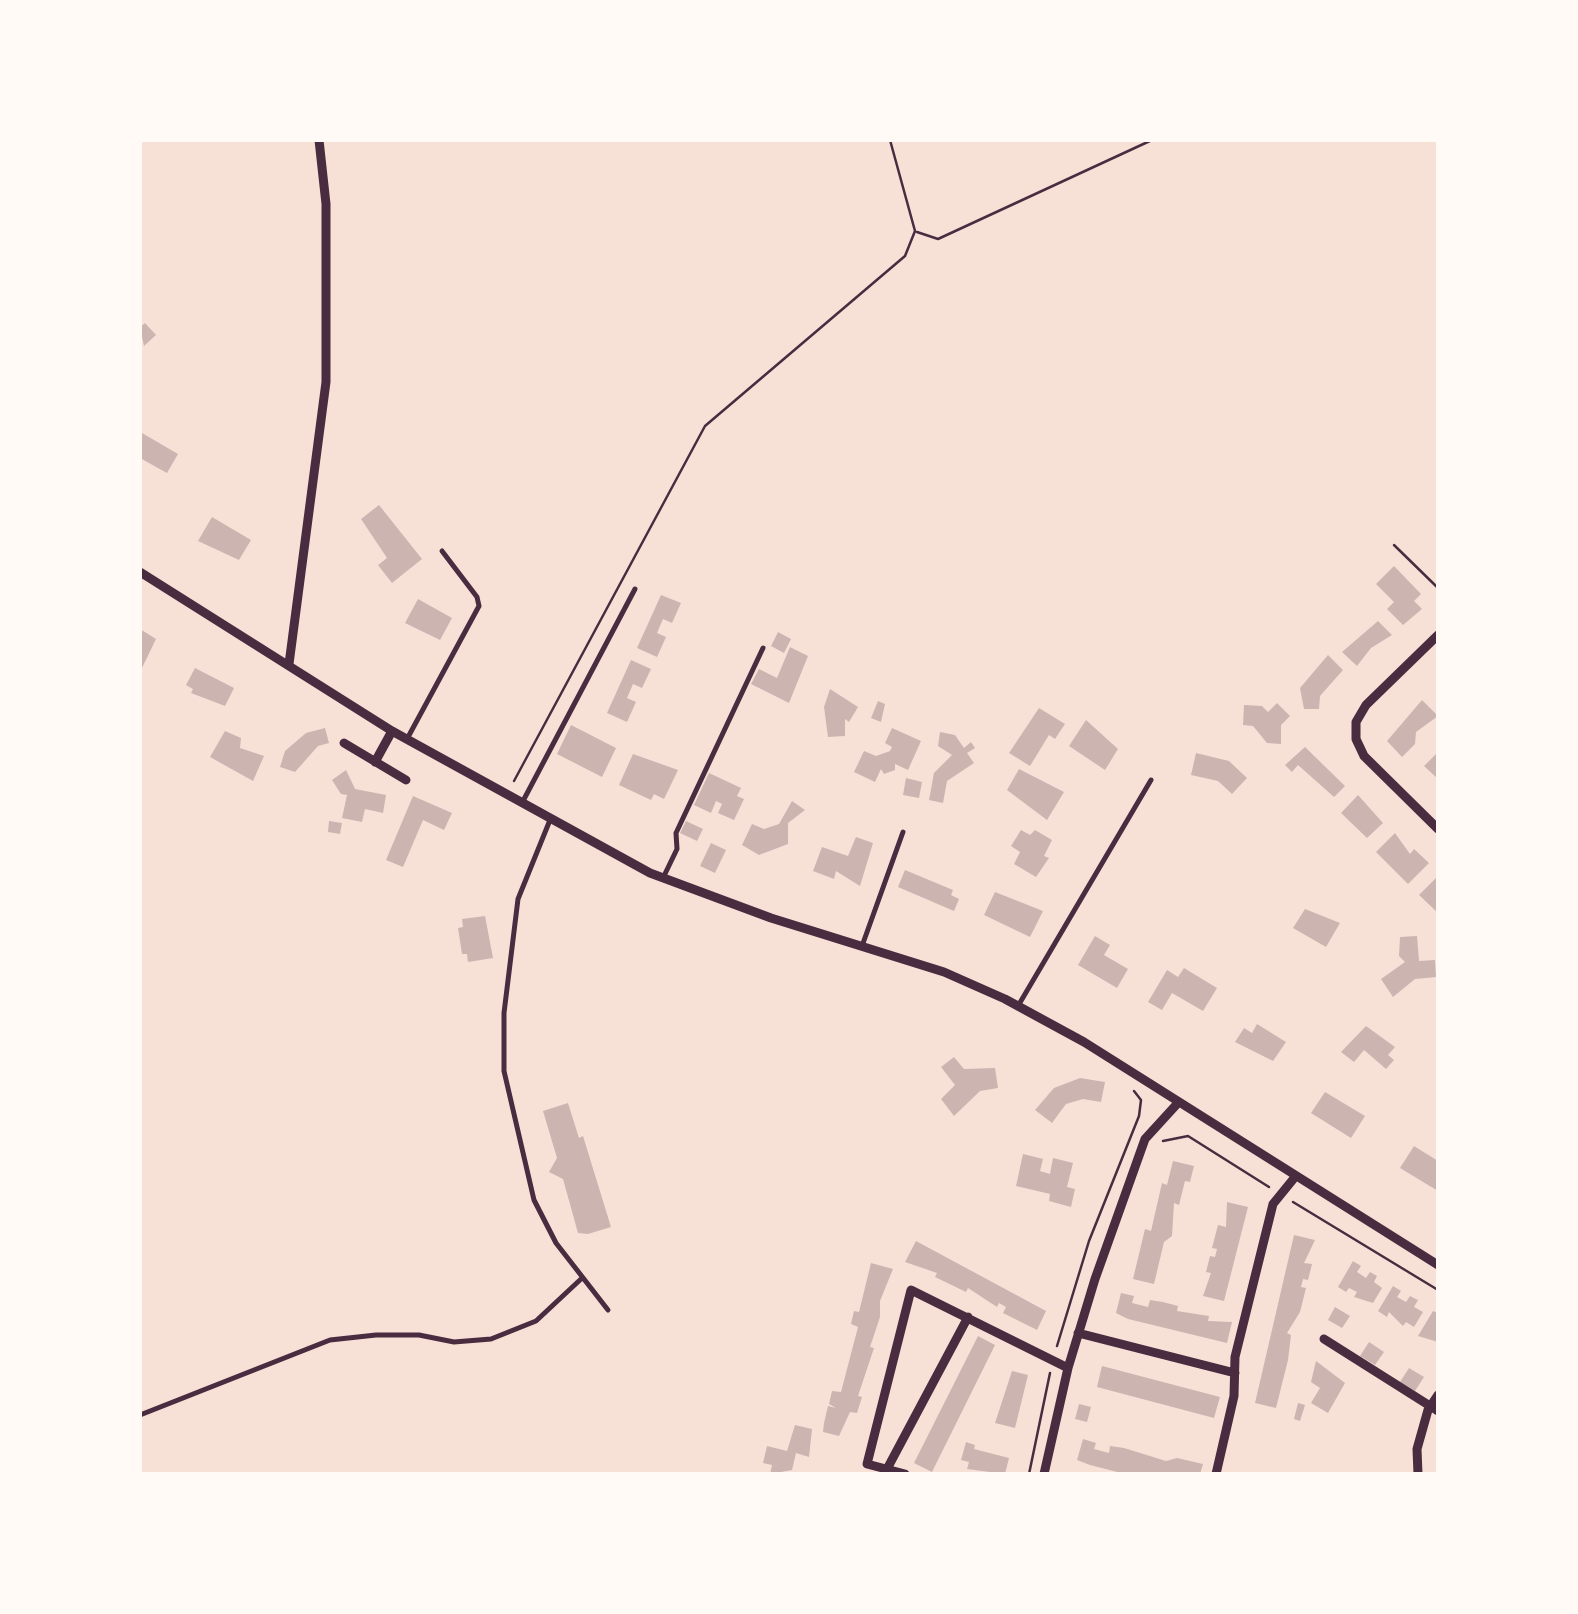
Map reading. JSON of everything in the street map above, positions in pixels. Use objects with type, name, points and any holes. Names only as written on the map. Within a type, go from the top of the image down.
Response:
[{"type":"street","points":[[289,664],[326,382],[326,204],[319,140]]},
{"type":"street","points":[[140,572],[392,731],[663,878],[862,949],[944,972],[1018,1006],[1136,1074],[1177,1104],[1438,1265]]},
{"type":"street","points":[[1438,635],[1366,705],[1356,722],[1356,739],[1364,756],[1438,829]]},
{"type":"street","points":[[375,762],[392,731]]},
{"type":"street","points":[[344,743],[406,780]]},
{"type":"street","points":[[1044,1474],[1078,1333],[1146,1140],[1177,1104]]},
{"type":"street","points":[[1216,1474],[1273,1204],[1294,1177]]},
{"type":"street","points":[[905,1474],[868,1464],[911,1290],[1068,1368]]},
{"type":"street","points":[[887,1469],[968,1318]]},
{"type":"street","points":[[1078,1333],[1236,1372]]},
{"type":"street","points":[[1324,1340],[1434,1408]]},
{"type":"street","points":[[1418,1474],[1417,1449],[1438,1395]]},
{"type":"lane","points":[[407,739],[479,606],[478,597],[442,551]]},
{"type":"lane","points":[[521,804],[635,589]]},
{"type":"lane","points":[[663,878],[676,849],[676,833],[764,648]]},
{"type":"lane","points":[[1018,1006],[1151,780]]},
{"type":"lane","points":[[550,820],[518,900],[504,1014],[504,1072],[534,1200],[582,1278],[608,1310]]},
{"type":"lane","points":[[862,949],[904,832]]},
{"type":"lane","points":[[140,1414],[330,1340],[376,1335],[419,1335],[454,1342],[491,1339],[536,1321],[582,1278]]},
{"type":"path","points":[[506,795],[704,426],[905,256],[915,232],[890,140]]},
{"type":"path","points":[[915,232],[938,239],[1152,140]]},
{"type":"path","points":[[1394,545],[1438,588]]},
{"type":"path","points":[[1130,1133],[1141,1108],[1134,1090],[1136,1074]]},
{"type":"path","points":[[1362,1474],[1382,1474]]},
{"type":"building","points":[[145,323],[156,335],[144,346],[140,327]]},
{"type":"building","points":[[142,433],[178,454],[167,473],[140,458]]},
{"type":"building","points":[[379,505],[422,559],[392,583],[378,565],[387,558],[361,519]]},
{"type":"building","points":[[212,517],[251,540],[239,560],[198,541]]},
{"type":"building","points":[[1394,566],[1421,594],[1414,601],[1422,609],[1403,625],[1387,609],[1394,602],[1376,584]]},
{"type":"building","points":[[661,595],[681,603],[672,623],[663,619],[657,633],[666,637],[657,657],[637,648]]},
{"type":"building","points":[[418,599],[452,618],[440,640],[405,623]]},
{"type":"building","points":[[1378,621],[1392,635],[1371,648],[1357,666],[1342,652]]},
{"type":"building","points":[[140,629],[156,639],[140,672]]},
{"type":"building","points":[[778,632],[791,639],[784,653],[771,646]]},
{"type":"building","points":[[790,647],[808,656],[789,703],[751,684],[759,669],[777,678]]},
{"type":"building","points":[[1328,655],[1343,670],[1320,696],[1319,709],[1304,709],[1300,688]]},
{"type":"building","points":[[631,660],[651,669],[642,688],[633,684],[627,698],[636,702],[627,722],[607,713]]},
{"type":"building","points":[[195,668],[234,688],[225,706],[191,693],[193,689],[186,685]]},
{"type":"building","points":[[830,689],[858,707],[849,722],[845,719],[845,736],[828,737],[824,707]]},
{"type":"building","points":[[1422,700],[1438,716],[1416,732],[1415,744],[1402,757],[1387,741]]},
{"type":"building","points":[[878,701],[885,704],[881,722],[871,718]]},
{"type":"building","points":[[1277,703],[1290,716],[1281,725],[1281,744],[1267,743],[1253,726],[1243,725],[1244,705],[1262,706],[1268,712]]},
{"type":"building","points":[[1039,708],[1065,724],[1055,739],[1049,735],[1030,766],[1009,753]]},
{"type":"building","points":[[1086,720],[1118,749],[1105,770],[1069,746]]},
{"type":"building","points":[[571,725],[616,748],[602,777],[557,754]]},
{"type":"building","points":[[325,728],[329,743],[318,746],[295,772],[280,767],[285,751],[306,733]]},
{"type":"building","points":[[892,728],[921,741],[908,770],[895,764],[895,770],[884,774],[881,769],[875,782],[854,772],[864,751],[876,756],[890,751],[892,747],[885,743]]},
{"type":"building","points":[[225,731],[241,738],[240,748],[264,756],[253,781],[210,757]]},
{"type":"building","points":[[940,732],[955,735],[964,748],[971,742],[975,748],[967,753],[974,763],[947,781],[943,803],[929,800],[934,773],[952,755],[938,746]]},
{"type":"building","points":[[1305,747],[1345,786],[1334,797],[1298,765],[1292,772],[1285,765]]},
{"type":"building","points":[[1438,752],[1438,779],[1424,766]]},
{"type":"building","points":[[1196,753],[1229,761],[1247,778],[1232,794],[1218,781],[1191,775]]},
{"type":"building","points":[[633,754],[678,770],[664,799],[654,794],[651,800],[619,785]]},
{"type":"building","points":[[1019,769],[1064,792],[1047,820],[1007,790]]},
{"type":"building","points":[[346,770],[355,789],[386,795],[383,813],[365,809],[362,822],[342,818],[347,795],[341,794],[332,780]]},
{"type":"building","points":[[709,773],[741,788],[737,796],[744,799],[734,820],[718,813],[722,804],[716,801],[711,813],[694,805]]},
{"type":"building","points":[[906,778],[922,782],[919,798],[903,795]]},
{"type":"building","points":[[1358,795],[1383,823],[1367,838],[1341,813]]},
{"type":"building","points":[[413,796],[452,813],[444,830],[423,820],[403,867],[386,860]]},
{"type":"building","points":[[792,801],[805,810],[788,823],[788,844],[759,855],[742,845],[752,824],[764,829],[779,824]]},
{"type":"building","points":[[329,821],[342,823],[340,834],[328,832]]},
{"type":"building","points":[[686,821],[703,829],[697,841],[680,833]]},
{"type":"building","points":[[1021,830],[1030,835],[1035,830],[1052,840],[1044,856],[1049,858],[1036,877],[1014,864],[1020,852],[1011,846]]},
{"type":"building","points":[[1395,833],[1410,854],[1414,849],[1429,863],[1408,884],[1376,852]]},
{"type":"building","points":[[856,837],[873,843],[860,886],[836,871],[834,879],[813,871],[822,847],[848,856]]},
{"type":"building","points":[[711,843],[726,850],[715,873],[700,866]]},
{"type":"building","points":[[905,870],[953,890],[951,895],[959,899],[954,911],[898,887]]},
{"type":"building","points":[[1438,876],[1438,913],[1419,895]]},
{"type":"building","points":[[995,892],[1043,911],[1030,937],[984,915]]},
{"type":"building","points":[[1305,909],[1340,923],[1326,947],[1293,928]]},
{"type":"building","points":[[485,916],[493,958],[468,962],[467,954],[462,954],[458,928],[463,927],[462,919]]},
{"type":"building","points":[[1095,936],[1110,945],[1104,955],[1128,969],[1117,988],[1078,965]]},
{"type":"building","points":[[1417,936],[1419,961],[1435,960],[1436,977],[1415,979],[1393,997],[1381,979],[1405,962],[1399,956],[1400,937]]},
{"type":"building","points":[[1184,968],[1217,988],[1203,1011],[1172,993],[1162,1010],[1148,1002],[1167,970],[1178,977]]},
{"type":"building","points":[[1257,1024],[1286,1042],[1273,1061],[1235,1042],[1244,1028],[1252,1033]]},
{"type":"building","points":[[1366,1026],[1395,1047],[1388,1055],[1394,1060],[1386,1069],[1364,1050],[1354,1062],[1341,1052]]},
{"type":"building","points":[[954,1057],[964,1069],[995,1068],[998,1088],[980,1091],[954,1116],[941,1099],[955,1085],[941,1067]]},
{"type":"building","points":[[1080,1078],[1105,1082],[1101,1102],[1083,1099],[1066,1104],[1052,1123],[1035,1110],[1054,1088]]},
{"type":"building","points":[[1325,1092],[1365,1116],[1351,1138],[1311,1113]]},
{"type":"building","points":[[568,1103],[579,1138],[583,1136],[611,1227],[588,1234],[578,1233],[563,1179],[549,1172],[557,1158],[543,1111]]},
{"type":"building","points":[[1414,1146],[1438,1161],[1438,1191],[1400,1168]]},
{"type":"building","points":[[1023,1154],[1043,1159],[1040,1171],[1050,1174],[1053,1158],[1073,1163],[1067,1187],[1075,1189],[1071,1207],[1049,1201],[1050,1194],[1016,1186]]},
{"type":"building","points":[[1173,1161],[1194,1166],[1190,1182],[1185,1181],[1179,1205],[1174,1203],[1172,1236],[1164,1242],[1154,1284],[1133,1279],[1145,1229],[1151,1231],[1162,1183],[1167,1185]]},
{"type":"building","points":[[1227,1202],[1248,1207],[1224,1301],[1203,1296],[1211,1273],[1206,1272],[1210,1256],[1215,1257],[1217,1249],[1212,1248],[1218,1225],[1226,1227]]},
{"type":"building","points":[[1294,1235],[1315,1240],[1304,1263],[1312,1264],[1308,1280],[1303,1279],[1301,1287],[1306,1288],[1300,1312],[1287,1333],[1291,1335],[1288,1360],[1276,1408],[1255,1403]]},
{"type":"building","points":[[916,1241],[1046,1311],[1037,1330],[1003,1313],[1006,1307],[999,1303],[997,1307],[968,1288],[966,1292],[935,1277],[937,1273],[905,1262]]},
{"type":"building","points":[[1353,1261],[1361,1266],[1357,1272],[1366,1278],[1370,1272],[1377,1276],[1374,1282],[1382,1288],[1373,1303],[1354,1297],[1357,1292],[1349,1288],[1346,1292],[1338,1287]]},
{"type":"building","points":[[871,1263],[893,1269],[880,1301],[880,1317],[870,1347],[874,1348],[858,1396],[862,1397],[857,1413],[850,1412],[839,1436],[823,1432],[824,1423],[828,1406],[836,1408],[829,1404],[832,1391],[841,1392],[858,1327],[851,1324],[854,1311],[859,1312]]},
{"type":"building","points":[[1393,1286],[1401,1291],[1397,1297],[1406,1302],[1410,1296],[1418,1300],[1414,1307],[1423,1312],[1414,1327],[1406,1322],[1403,1326],[1389,1312],[1387,1317],[1378,1311]]},
{"type":"building","points":[[1121,1293],[1134,1296],[1132,1303],[1148,1307],[1150,1300],[1163,1302],[1178,1306],[1177,1311],[1209,1316],[1208,1321],[1232,1322],[1227,1343],[1128,1319],[1116,1313]]},
{"type":"building","points":[[1335,1307],[1350,1316],[1342,1328],[1328,1320]]},
{"type":"building","points":[[1433,1311],[1438,1313],[1438,1342],[1418,1336]]},
{"type":"building","points":[[978,1336],[995,1345],[932,1472],[914,1463]]},
{"type":"building","points":[[1369,1342],[1384,1352],[1375,1365],[1360,1356]]},
{"type":"building","points":[[1316,1361],[1345,1383],[1328,1413],[1311,1403],[1320,1388],[1311,1382]]},
{"type":"building","points":[[1102,1366],[1220,1397],[1214,1418],[1097,1387]]},
{"type":"building","points":[[1409,1368],[1424,1377],[1415,1391],[1400,1382]]},
{"type":"building","points":[[1012,1371],[1028,1375],[1015,1428],[995,1423]]},
{"type":"building","points":[[1298,1403],[1305,1405],[1300,1421],[1294,1419]]},
{"type":"building","points":[[1079,1404],[1091,1407],[1087,1422],[1075,1419]]},
{"type":"building","points":[[795,1425],[812,1429],[809,1457],[796,1453],[792,1470],[770,1474],[772,1465],[763,1463],[767,1446],[787,1451]]},
{"type":"building","points":[[1083,1439],[1096,1443],[1094,1449],[1109,1453],[1110,1446],[1166,1461],[1177,1458],[1203,1464],[1200,1474],[1125,1474],[1077,1460]]},
{"type":"building","points":[[966,1442],[975,1445],[974,1449],[1009,1458],[1005,1474],[967,1469],[969,1462],[961,1460]]}]
